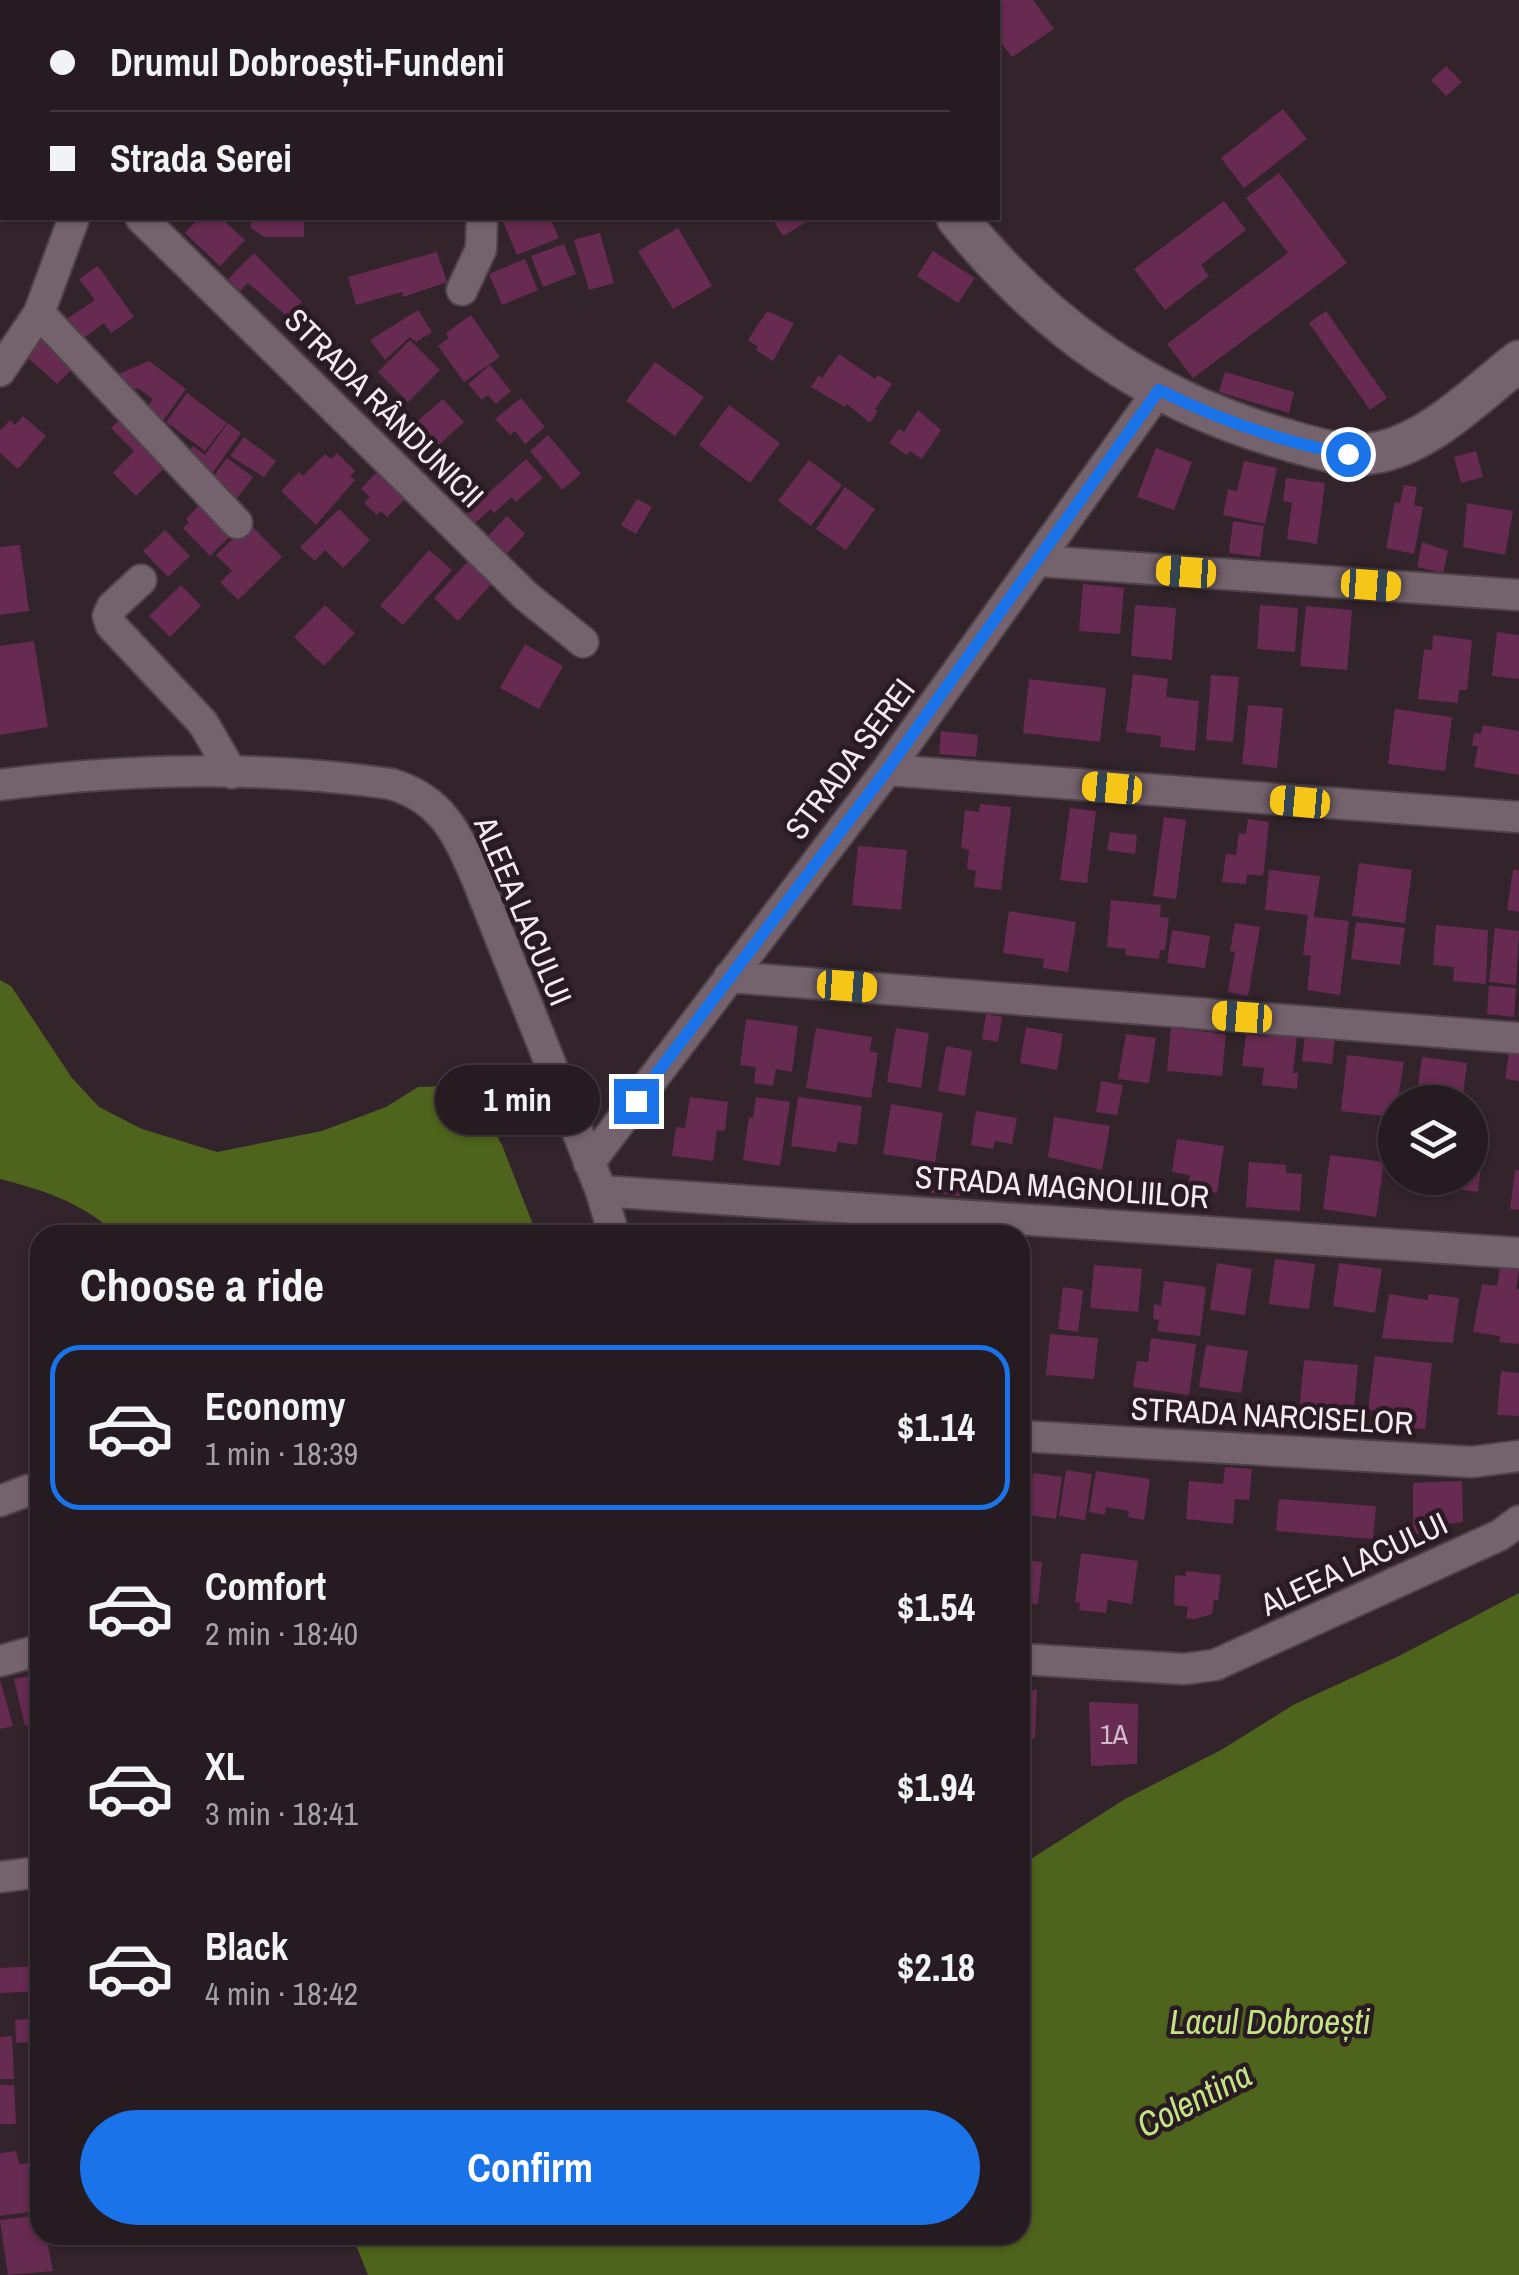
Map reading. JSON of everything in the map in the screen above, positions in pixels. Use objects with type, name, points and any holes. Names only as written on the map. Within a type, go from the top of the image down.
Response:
[{"type":"street","points":[[0,371],[11,344],[39,314],[74,220]]},
{"type":"street","name":"STRADA RÂNDUNICII","points":[[143,220],[526,596],[583,642]]},
{"type":"street","points":[[462,290],[481,249],[482,220]]},
{"type":"street","points":[[959,220],[1058,324],[1111,362],[1195,408],[1268,435],[1324,450],[1368,454],[1385,451],[1420,435],[1519,361]]},
{"type":"street","points":[[39,314],[237,522]]},
{"type":"street","name":"STRADA SEREI","points":[[589,1163],[887,770],[1159,390]]},
{"type":"street","points":[[1038,561],[1519,595]]},
{"type":"street","points":[[141,580],[112,607],[108,616],[111,625],[202,722],[232,773]]},
{"type":"street","points":[[887,770],[1519,817]]},
{"type":"street","name":"ALEEA LACULUI","points":[[0,784],[89,775],[232,773],[391,784],[414,790],[435,804],[465,851],[601,1191],[611,1225]]},
{"type":"street","points":[[728,977],[1519,1038]]},
{"type":"street","name":"STRADA MAGNOLIILOR","points":[[601,1191],[1519,1253]]},
{"type":"street","name":"STRADA NARCISELOR","points":[[1030,1437],[1472,1462],[1519,1456]]},
{"type":"street","points":[[0,1501],[29,1490]]},
{"type":"street","name":"ALEEA LACULUI","points":[[1030,1660],[1184,1669],[1215,1665],[1500,1535],[1519,1521]]},
{"type":"street","points":[[0,1661],[30,1653]]},
{"type":"street","points":[[0,1877],[30,1873]]},
{"type":"water","points":[[0,980],[11,986],[72,1078],[99,1107],[142,1129],[217,1152],[322,1131],[386,1107],[418,1087],[452,1086],[481,1107],[502,1145],[533,1225],[105,1225],[63,1200],[0,1179]]},
{"type":"water","name":"Lacul Dobroești","points":[[1519,1593],[1519,2275],[368,2275],[356,2245],[1030,2245],[1030,1860],[1125,1799],[1221,1750],[1293,1705],[1399,1656]]},
{"type":"building","points":[[1000,0],[1033,0],[1054,29],[1012,57],[1000,42]]},
{"type":"building","points":[[1446,66],[1462,82],[1446,96],[1431,80]]},
{"type":"building","points":[[1283,109],[1307,139],[1244,188],[1221,158]]},
{"type":"building","points":[[1279,173],[1347,263],[1193,378],[1167,344],[1288,253],[1246,198]]},
{"type":"building","points":[[1224,201],[1246,230],[1201,265],[1209,276],[1165,310],[1134,269]]},
{"type":"building","points":[[197,220],[223,220],[245,240],[220,266],[185,233]]},
{"type":"building","points":[[251,220],[304,220],[304,237],[264,237],[251,228]]},
{"type":"building","points":[[502,220],[551,220],[559,238],[517,255]]},
{"type":"building","points":[[773,220],[811,220],[783,236]]},
{"type":"building","points":[[678,228],[712,286],[673,309],[638,251]]},
{"type":"building","points":[[600,233],[614,283],[589,290],[574,240]]},
{"type":"building","points":[[564,244],[576,274],[543,287],[531,256]]},
{"type":"building","points":[[933,251],[975,278],[958,303],[917,276]]},
{"type":"building","points":[[437,252],[447,282],[403,297],[402,292],[356,305],[348,277]]},
{"type":"building","points":[[254,253],[302,302],[287,316],[248,283],[240,291],[228,279]]},
{"type":"building","points":[[525,259],[538,290],[502,305],[489,274]]},
{"type":"building","points":[[98,266],[134,317],[111,333],[104,323],[80,341],[65,320],[95,300],[79,279]]},
{"type":"building","points":[[418,310],[432,332],[416,342],[410,337],[385,360],[370,340]]},
{"type":"building","points":[[767,311],[794,323],[773,361],[748,340]]},
{"type":"building","points":[[1326,311],[1387,398],[1370,410],[1309,323]]},
{"type":"building","points":[[471,315],[500,357],[464,382],[438,346],[449,338],[446,333]]},
{"type":"building","points":[[41,340],[71,370],[57,384],[26,356]]},
{"type":"building","points":[[410,340],[440,370],[408,402],[378,372]]},
{"type":"building","points":[[839,354],[875,379],[878,375],[892,384],[870,423],[847,404],[845,407],[811,387]]},
{"type":"building","points":[[149,361],[186,389],[157,429],[142,414],[153,399],[138,388],[124,394],[111,377]]},
{"type":"building","points":[[655,362],[704,397],[675,436],[626,401]]},
{"type":"building","points":[[490,365],[511,391],[496,404],[488,395],[482,400],[468,384]]},
{"type":"building","points":[[1225,372],[1294,392],[1289,413],[1219,392]]},
{"type":"building","points":[[187,393],[227,423],[205,451],[166,422]]},
{"type":"building","points":[[521,398],[545,427],[525,444],[515,431],[510,435],[495,419]]},
{"type":"building","points":[[443,399],[464,422],[429,454],[407,430]]},
{"type":"building","points":[[729,405],[780,443],[750,483],[699,445]]},
{"type":"building","points":[[918,410],[941,430],[922,459],[889,443],[899,429],[904,432]]},
{"type":"building","points":[[124,415],[170,462],[136,496],[113,473],[134,451],[111,428]]},
{"type":"building","points":[[23,416],[46,436],[18,469],[0,453],[0,431],[10,420],[15,425]]},
{"type":"building","points":[[228,423],[241,433],[208,479],[183,460],[193,446],[205,455]]},
{"type":"building","points":[[548,435],[581,474],[562,490],[530,451]]},
{"type":"building","points":[[244,437],[276,461],[264,477],[230,456]]},
{"type":"building","points":[[1156,448],[1192,462],[1174,510],[1137,497]]},
{"type":"building","points":[[1476,451],[1483,477],[1461,483],[1454,457]]},
{"type":"building","points":[[337,453],[355,471],[350,476],[355,480],[316,525],[281,491],[325,454],[331,459]]},
{"type":"building","points":[[227,458],[253,477],[236,500],[210,481]]},
{"type":"building","points":[[526,459],[543,478],[516,502],[512,497],[474,524],[465,514]]},
{"type":"building","points":[[809,460],[842,485],[811,526],[778,501]]},
{"type":"building","points":[[1244,461],[1277,468],[1265,524],[1223,515],[1228,489],[1237,491]]},
{"type":"building","points":[[379,470],[407,497],[387,517],[381,511],[377,515],[364,503],[370,497],[361,489]]},
{"type":"building","points":[[1286,478],[1325,483],[1317,544],[1287,539],[1292,503],[1283,501]]},
{"type":"building","points":[[1404,485],[1417,487],[1414,505],[1423,507],[1414,554],[1386,548],[1395,502],[1400,503]]},
{"type":"building","points":[[845,487],[875,509],[846,550],[816,529]]},
{"type":"building","points":[[637,499],[652,507],[636,534],[621,525]]},
{"type":"building","points":[[1467,503],[1513,511],[1505,555],[1463,547]]},
{"type":"building","points":[[200,504],[230,536],[210,556],[183,528]]},
{"type":"building","points":[[339,509],[370,540],[343,568],[325,550],[315,561],[300,547]]},
{"type":"building","points":[[507,516],[525,534],[504,557],[485,539]]},
{"type":"building","points":[[1233,521],[1264,526],[1260,557],[1229,553]]},
{"type":"building","points":[[249,523],[282,557],[238,600],[220,582],[232,571],[216,555]]},
{"type":"building","points":[[165,530],[190,556],[168,577],[143,551]]},
{"type":"building","points":[[1422,542],[1448,551],[1443,573],[1417,567]]},
{"type":"building","points":[[20,545],[29,611],[0,615],[0,547]]},
{"type":"building","points":[[429,550],[452,570],[403,625],[380,606]]},
{"type":"building","points":[[472,557],[496,579],[458,621],[434,598]]},
{"type":"building","points":[[1083,584],[1124,588],[1120,634],[1079,631]]},
{"type":"building","points":[[181,585],[201,606],[170,637],[149,616]]},
{"type":"building","points":[[325,605],[355,633],[324,666],[294,637]]},
{"type":"building","points":[[1135,605],[1176,608],[1172,660],[1131,656]]},
{"type":"building","points":[[1260,605],[1298,608],[1295,652],[1257,649]]},
{"type":"building","points":[[1306,606],[1352,610],[1347,670],[1300,666]]},
{"type":"building","points":[[1497,632],[1519,635],[1519,679],[1492,676]]},
{"type":"building","points":[[1433,635],[1472,640],[1467,690],[1459,690],[1458,703],[1418,699],[1424,649],[1432,650]]},
{"type":"building","points":[[34,641],[48,727],[0,735],[0,646]]},
{"type":"building","points":[[525,644],[563,666],[539,709],[500,688]]},
{"type":"building","points":[[1133,674],[1168,679],[1166,697],[1199,701],[1195,751],[1160,747],[1161,736],[1126,732]]},
{"type":"building","points":[[1211,675],[1239,677],[1233,742],[1206,740]]},
{"type":"building","points":[[1029,679],[1106,688],[1100,742],[1023,733]]},
{"type":"building","points":[[1248,705],[1283,708],[1277,768],[1242,764]]},
{"type":"building","points":[[1395,709],[1452,717],[1445,771],[1388,764]]},
{"type":"building","points":[[1483,725],[1519,731],[1519,775],[1474,767],[1478,746],[1472,746],[1474,733],[1481,734]]},
{"type":"building","points":[[941,731],[978,735],[976,757],[939,754]]},
{"type":"building","points":[[980,804],[1011,807],[1001,890],[974,887],[976,871],[967,869],[969,850],[961,848],[965,810],[979,812]]},
{"type":"building","points":[[1070,808],[1096,811],[1087,883],[1060,880]]},
{"type":"building","points":[[1164,817],[1186,820],[1176,899],[1153,896]]},
{"type":"building","points":[[1248,819],[1269,822],[1263,876],[1247,874],[1246,884],[1222,882],[1226,854],[1236,855],[1239,833],[1246,834]]},
{"type":"building","points":[[1110,832],[1137,835],[1135,854],[1107,850]]},
{"type":"building","points":[[858,846],[907,850],[901,910],[852,905]]},
{"type":"building","points":[[1359,863],[1412,870],[1405,923],[1352,916]]},
{"type":"building","points":[[1269,870],[1320,876],[1314,917],[1349,921],[1340,995],[1307,990],[1311,956],[1303,955],[1308,915],[1265,910]]},
{"type":"building","points":[[1513,870],[1519,870],[1519,912],[1507,910]]},
{"type":"building","points":[[1111,900],[1161,905],[1160,917],[1169,918],[1165,950],[1160,950],[1159,959],[1125,955],[1126,949],[1107,947]]},
{"type":"building","points":[[1009,911],[1076,922],[1068,972],[1043,968],[1044,959],[1003,953]]},
{"type":"building","points":[[1356,922],[1405,928],[1400,965],[1351,959]]},
{"type":"building","points":[[1235,923],[1260,927],[1248,996],[1228,992]]},
{"type":"building","points":[[1436,925],[1488,930],[1486,984],[1453,981],[1454,967],[1433,965]]},
{"type":"building","points":[[1495,928],[1519,931],[1516,985],[1489,982]]},
{"type":"building","points":[[1172,930],[1210,936],[1205,968],[1167,963]]},
{"type":"building","points":[[1489,986],[1516,988],[1514,1017],[1487,1014]]},
{"type":"building","points":[[986,1014],[1002,1017],[998,1042],[982,1039]]},
{"type":"building","points":[[746,1019],[798,1026],[792,1072],[776,1069],[773,1086],[754,1083],[756,1067],[740,1065]]},
{"type":"building","points":[[1026,1027],[1063,1034],[1057,1070],[1020,1063]]},
{"type":"building","points":[[816,1028],[872,1037],[870,1051],[878,1053],[871,1098],[806,1088]]},
{"type":"building","points":[[896,1028],[929,1033],[921,1088],[887,1082]]},
{"type":"building","points":[[1171,1028],[1226,1034],[1222,1076],[1167,1071]]},
{"type":"building","points":[[1267,1032],[1297,1036],[1293,1073],[1298,1073],[1297,1089],[1262,1085],[1264,1068],[1242,1066],[1246,1034],[1267,1037]]},
{"type":"building","points":[[1126,1034],[1156,1038],[1149,1083],[1118,1079]]},
{"type":"building","points":[[1305,1035],[1335,1039],[1332,1064],[1302,1061]]},
{"type":"building","points":[[946,1046],[972,1051],[965,1096],[938,1091]]},
{"type":"building","points":[[1509,1052],[1519,1053],[1519,1081],[1505,1079]]},
{"type":"building","points":[[1347,1055],[1404,1062],[1400,1085],[1378,1085],[1378,1115],[1341,1111]]},
{"type":"building","points":[[1422,1057],[1467,1063],[1464,1085],[1418,1085]]},
{"type":"building","points":[[1101,1081],[1123,1085],[1117,1115],[1096,1112]]},
{"type":"building","points":[[690,1097],[728,1102],[725,1131],[717,1130],[713,1161],[672,1156],[676,1127],[685,1128]]},
{"type":"building","points":[[756,1097],[790,1102],[780,1166],[743,1160]]},
{"type":"building","points":[[798,1097],[862,1106],[857,1145],[838,1142],[836,1152],[791,1146]]},
{"type":"building","points":[[891,1104],[943,1113],[935,1162],[883,1154]]},
{"type":"building","points":[[976,1111],[1017,1118],[1012,1144],[995,1141],[993,1149],[971,1145]]},
{"type":"building","points":[[1054,1117],[1110,1126],[1102,1170],[1048,1157]]},
{"type":"building","points":[[1177,1139],[1224,1146],[1217,1193],[1188,1188],[1190,1175],[1172,1172]]},
{"type":"building","points":[[1330,1155],[1378,1161],[1376,1217],[1323,1209]]},
{"type":"building","points":[[1249,1162],[1286,1165],[1286,1173],[1302,1174],[1300,1211],[1246,1207]]},
{"type":"building","points":[[934,1167],[962,1174],[960,1196],[931,1193]]},
{"type":"building","points":[[1515,1170],[1519,1170],[1519,1210],[1510,1209]]},
{"type":"building","points":[[1275,1259],[1315,1264],[1309,1309],[1269,1304]]},
{"type":"building","points":[[1217,1263],[1252,1269],[1245,1315],[1210,1310]]},
{"type":"building","points":[[1339,1263],[1382,1269],[1375,1313],[1333,1306]]},
{"type":"building","points":[[1094,1265],[1142,1269],[1138,1312],[1090,1308]]},
{"type":"building","points":[[1500,1267],[1519,1270],[1519,1344],[1499,1342],[1500,1336],[1473,1332],[1482,1284],[1497,1286]]},
{"type":"building","points":[[1164,1281],[1206,1287],[1200,1336],[1157,1331],[1159,1320],[1153,1319],[1154,1304],[1161,1306]]},
{"type":"building","points":[[1063,1287],[1083,1290],[1078,1332],[1058,1329]]},
{"type":"building","points":[[1389,1294],[1428,1300],[1428,1294],[1459,1298],[1453,1343],[1382,1338]]},
{"type":"building","points":[[1050,1334],[1098,1338],[1094,1379],[1046,1375]]},
{"type":"building","points":[[1151,1338],[1196,1344],[1189,1395],[1133,1387],[1137,1361],[1148,1362]]},
{"type":"building","points":[[1206,1345],[1248,1351],[1241,1393],[1199,1387]]},
{"type":"building","points":[[1375,1356],[1432,1363],[1425,1429],[1402,1427],[1392,1413],[1368,1410]]},
{"type":"building","points":[[1304,1360],[1358,1365],[1353,1419],[1332,1417],[1332,1411],[1319,1410],[1318,1415],[1299,1413]]},
{"type":"building","points":[[1501,1371],[1519,1373],[1519,1416],[1497,1415]]},
{"type":"building","points":[[1225,1467],[1252,1469],[1249,1500],[1235,1499],[1233,1524],[1186,1519],[1189,1481],[1223,1484]]},
{"type":"building","points":[[1066,1470],[1092,1474],[1085,1520],[1059,1516]]},
{"type":"building","points":[[1096,1471],[1150,1479],[1144,1520],[1128,1517],[1129,1511],[1106,1507],[1105,1515],[1089,1512]]},
{"type":"building","points":[[1033,1473],[1062,1477],[1056,1519],[1030,1515]]},
{"type":"building","points":[[1462,1481],[1463,1522],[1448,1524],[1449,1532],[1413,1534],[1413,1483]]},
{"type":"building","points":[[1279,1499],[1376,1506],[1373,1539],[1276,1531]]},
{"type":"building","points":[[1081,1553],[1138,1561],[1132,1604],[1108,1600],[1106,1613],[1079,1610],[1080,1603],[1075,1602]]},
{"type":"building","points":[[1030,1560],[1042,1562],[1038,1604],[1030,1603]]},
{"type":"building","points":[[1186,1571],[1221,1575],[1212,1614],[1186,1618],[1188,1607],[1174,1605],[1175,1575],[1186,1576]]},
{"type":"building","points":[[30,1676],[30,1725],[25,1726],[14,1679]]},
{"type":"building","points":[[0,1680],[13,1726],[0,1729]]},
{"type":"building","points":[[1030,1690],[1037,1690],[1035,1739],[1030,1738]]},
{"type":"building","points":[[1089,1702],[1138,1704],[1137,1764],[1091,1766]]},
{"type":"building","points":[[30,1966],[30,1992],[0,1993],[0,1968]]},
{"type":"building","points":[[30,2019],[30,2042],[16,2043],[15,2020]]},
{"type":"building","points":[[12,2036],[14,2079],[0,2079],[0,2037]]},
{"type":"building","points":[[0,2085],[14,2085],[16,2124],[0,2124]]},
{"type":"building","points":[[16,2151],[19,2164],[30,2163],[30,2212],[0,2216],[0,2153]]},
{"type":"building","points":[[30,2216],[30,2245],[48,2245],[53,2271],[8,2275],[0,2220]]},
{"type":"route","points":[[636,1101],[887,770],[1159,390],[1229,422],[1348,454]]},
{"type":"water label","name":"Colentina","points":[[1194,2100]]}]
